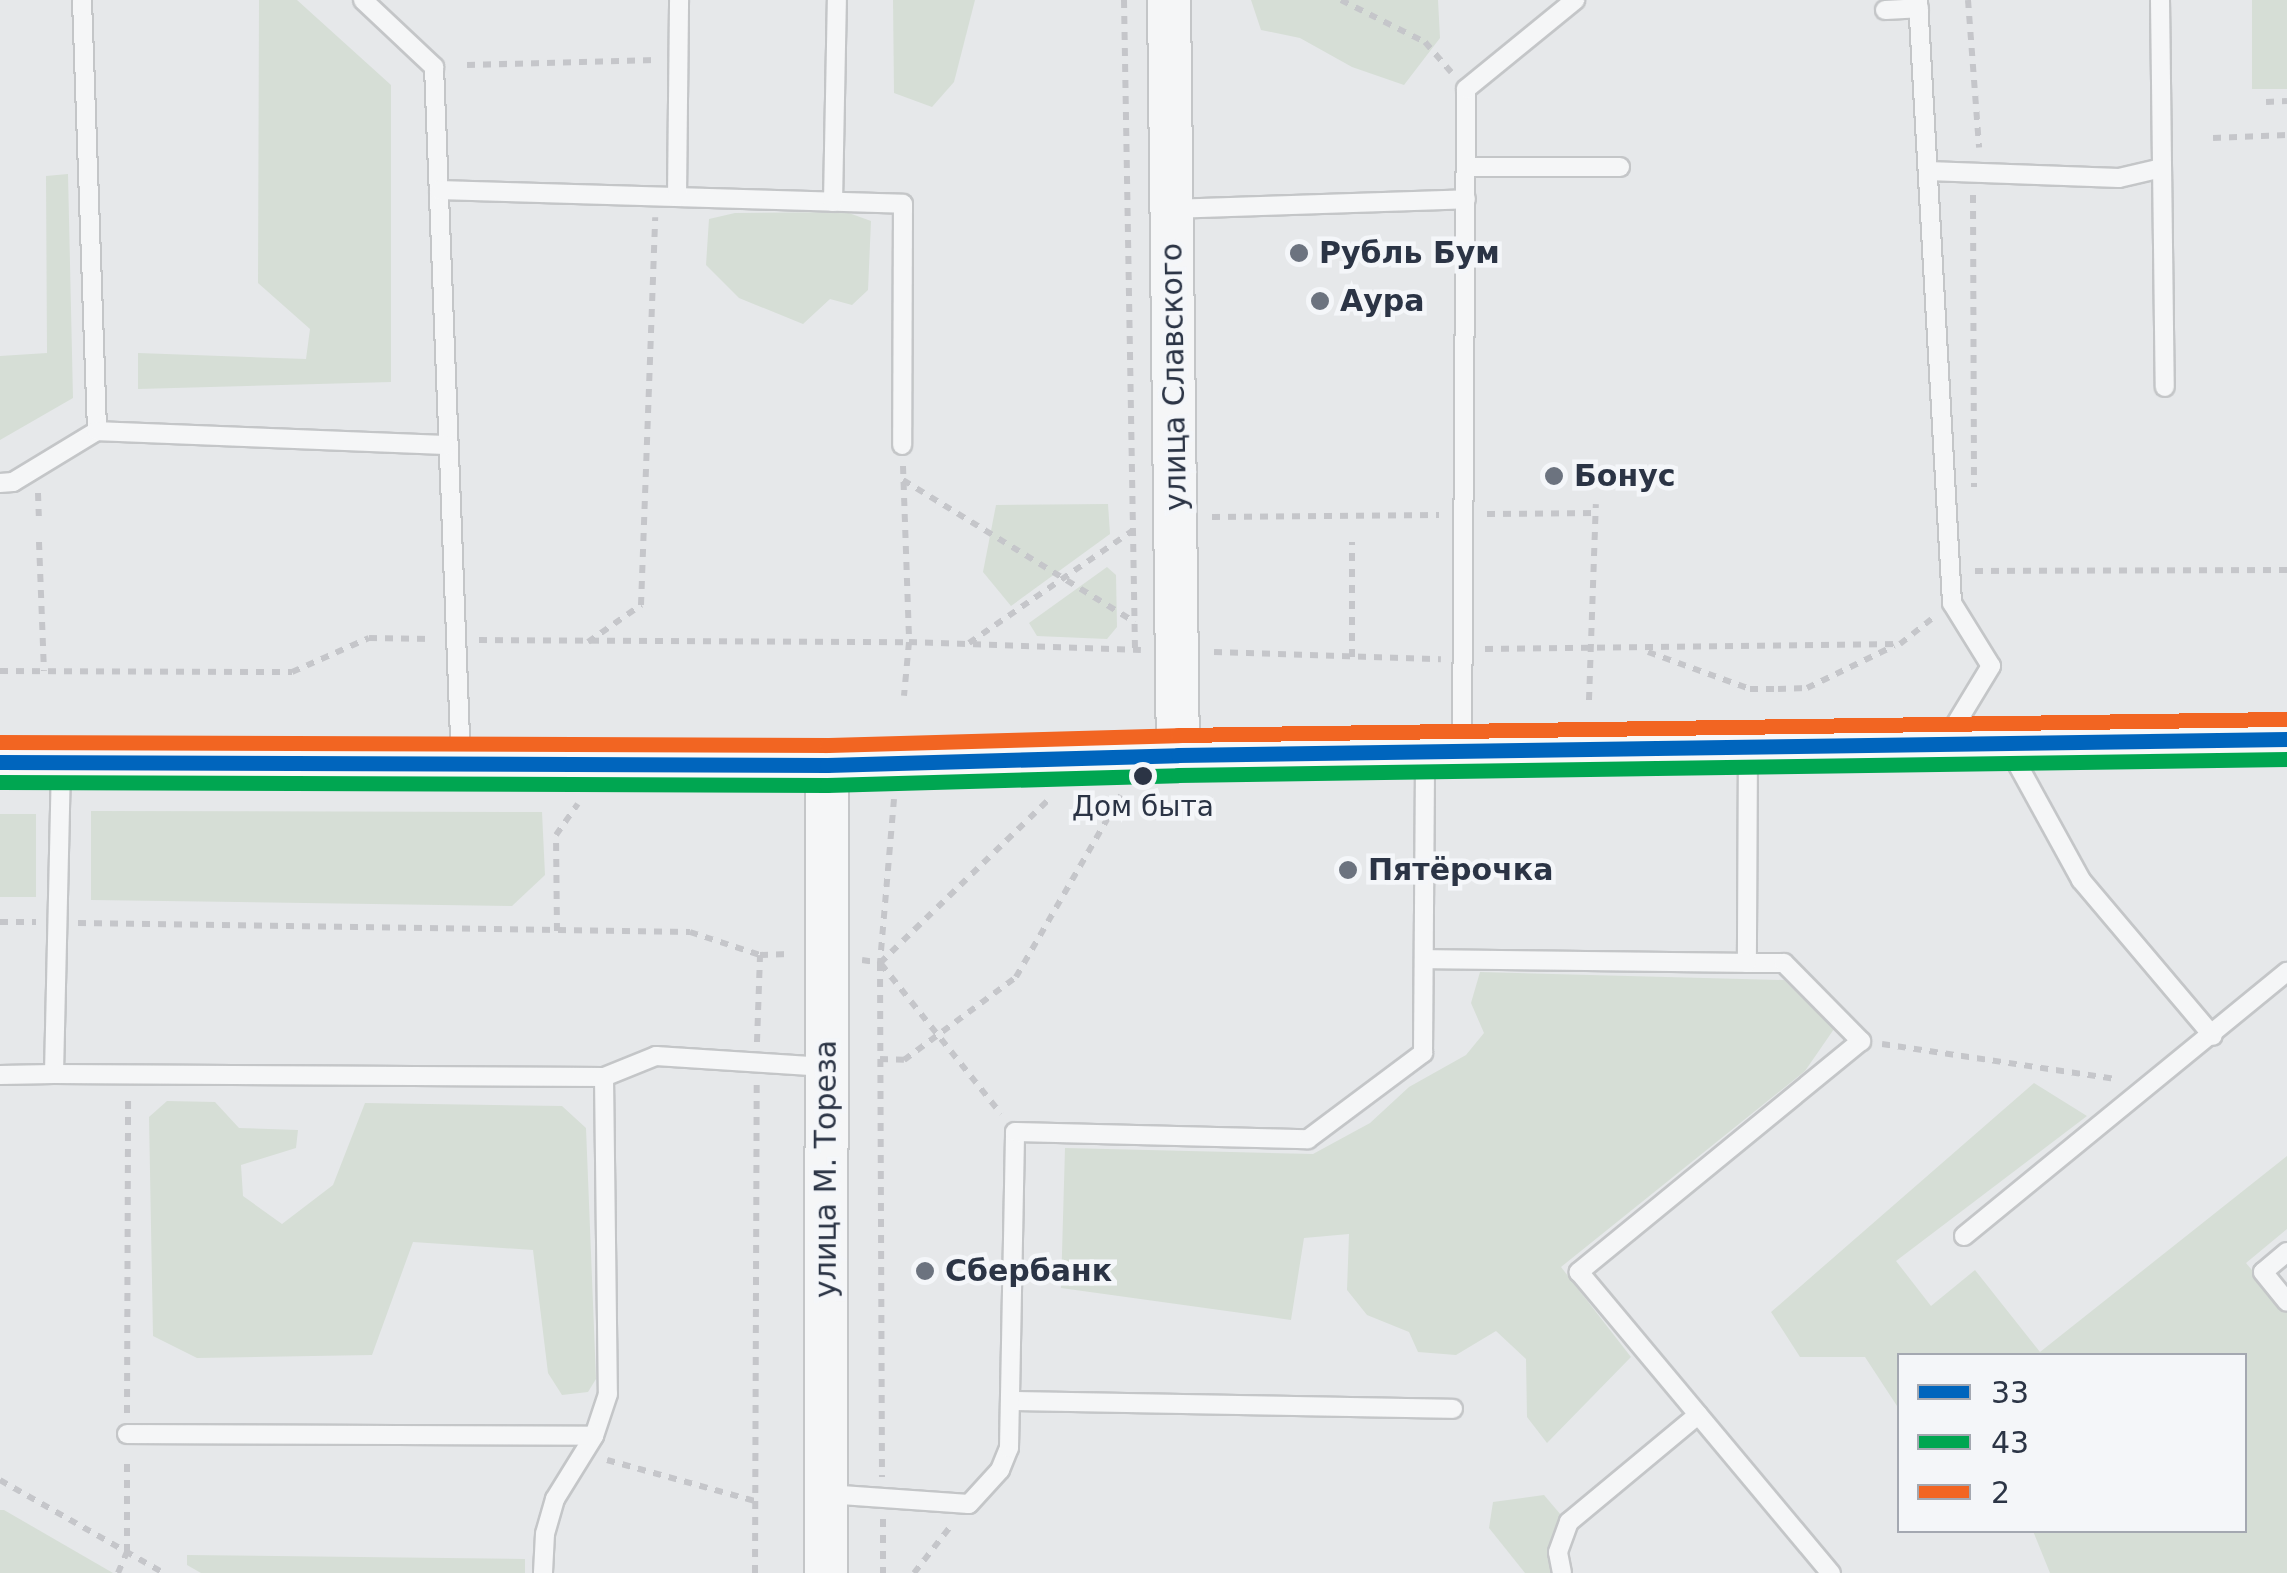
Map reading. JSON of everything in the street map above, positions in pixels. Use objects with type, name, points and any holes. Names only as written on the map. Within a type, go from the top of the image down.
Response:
[{"type":"main road","points":[[0,762],[827,765],[1178,755],[2287,739]]},
{"type":"street","name":"улица Славского","points":[[1168,0],[1178,755]]},
{"type":"street","name":"улица М. Тореза","points":[[826,1573],[827,765]]},
{"type":"lane","points":[[82,0],[97,431]]},
{"type":"lane","points":[[363,0],[434,68],[461,762]]},
{"type":"lane","points":[[676,197],[679,0]]},
{"type":"lane","points":[[832,202],[837,0]]},
{"type":"lane","points":[[826,1494],[969,1504],[1000,1470],[1008,1448],[1016,1132],[1308,1139],[1423,1053],[1424,960],[1444,751],[1464,654],[1466,89],[1574,0]]},
{"type":"lane","points":[[2160,0],[2165,387]]},
{"type":"lane","points":[[1886,10],[1918,4],[1952,603],[1991,666],[1944,743]]},
{"type":"lane","points":[[1466,167],[1620,167]]},
{"type":"lane","points":[[1928,172],[1980,170],[2119,178],[2162,168]]},
{"type":"lane","points":[[439,190],[903,204],[902,445]]},
{"type":"lane","points":[[1171,209],[1466,199]]},
{"type":"lane","points":[[0,482],[13,482],[97,431],[449,445]]},
{"type":"lane","points":[[2005,742],[2081,880],[2213,1036]]},
{"type":"lane","points":[[1747,963],[1748,746]]},
{"type":"lane","points":[[54,1074],[61,762]]},
{"type":"lane","points":[[1424,960],[1784,964],[1860,1041],[1578,1272],[1831,1573]]},
{"type":"lane","points":[[1964,1236],[2287,972]]},
{"type":"lane","points":[[0,1074],[604,1077],[656,1056],[827,1067]]},
{"type":"lane","points":[[543,1573],[545,1534],[556,1499],[594,1436],[608,1394],[604,1077]]},
{"type":"lane","points":[[2287,1252],[2263,1272],[2287,1302]]},
{"type":"lane","points":[[1010,1402],[1452,1410]]},
{"type":"lane","points":[[1562,1573],[1558,1552],[1570,1522],[1698,1415]]},
{"type":"lane","points":[[127,1434],[594,1436]]},
{"type":"path","points":[[1124,0],[1135,650]]},
{"type":"path","points":[[1341,0],[1425,42],[1466,89]]},
{"type":"path","points":[[1968,0],[1980,170],[1970,206],[1974,493]]},
{"type":"path","points":[[468,65],[678,59]]},
{"type":"path","points":[[2266,102],[2287,101]]},
{"type":"path","points":[[2213,138],[2287,135]]},
{"type":"path","points":[[587,642],[642,605],[656,196]]},
{"type":"path","points":[[902,445],[909,642],[904,696]]},
{"type":"path","points":[[903,480],[1134,622]]},
{"type":"path","points":[[1176,517],[1371,512],[1464,515],[1596,508],[1589,700]]},
{"type":"path","points":[[968,644],[1133,530]]},
{"type":"path","points":[[40,542],[44,671]]},
{"type":"path","points":[[1352,542],[1352,657]]},
{"type":"path","points":[[1644,650],[1750,690],[1807,688],[1900,644],[1952,603],[1976,570],[1975,551]]},
{"type":"path","points":[[1976,570],[2287,570]]},
{"type":"path","points":[[0,670],[292,672],[369,638],[909,642],[1352,657],[1590,648],[1900,644]]},
{"type":"path","points":[[880,1059],[904,1060],[1016,977],[1126,787],[1109,787]]},
{"type":"path","points":[[880,962],[1059,790]]},
{"type":"path","points":[[883,1573],[880,962],[894,798]]},
{"type":"path","points":[[557,931],[556,835],[582,800]]},
{"type":"path","points":[[0,922],[690,932],[760,955],[788,954]]},
{"type":"path","points":[[755,1573],[760,955]]},
{"type":"path","points":[[852,958],[880,962],[1016,1132]]},
{"type":"path","points":[[1860,1041],[2153,1084]]},
{"type":"path","points":[[118,1573],[126,1552],[128,1075]]},
{"type":"path","points":[[584,1453],[755,1502]]},
{"type":"path","points":[[0,1480],[164,1573]]},
{"type":"path","points":[[914,1573],[969,1504]]},
{"type":"shaded area","points":[[259,0],[297,0],[391,85],[391,382],[138,389],[138,353],[306,359],[310,329],[258,283]]},
{"type":"shaded area","points":[[893,0],[975,0],[954,82],[932,107],[894,93]]},
{"type":"shaded area","points":[[1251,0],[1438,0],[1440,38],[1404,85],[1352,67],[1300,38],[1261,30]]},
{"type":"shaded area","points":[[2252,0],[2287,0],[2287,89],[2252,89]]},
{"type":"shaded area","points":[[68,174],[73,398],[0,440],[0,356],[47,353],[46,176]]},
{"type":"shaded area","points":[[846,212],[871,221],[868,290],[852,305],[830,299],[803,324],[739,298],[706,265],[709,219],[735,213]]},
{"type":"shaded area","points":[[1108,504],[1110,534],[1011,606],[983,572],[996,505]]},
{"type":"shaded area","points":[[1107,567],[1116,575],[1117,627],[1107,639],[1037,636],[1029,623]]},
{"type":"shaded area","points":[[91,811],[542,812],[545,875],[512,906],[91,900]]},
{"type":"shaded area","points":[[0,814],[36,814],[36,897],[0,897]]},
{"type":"shaded area","points":[[1480,972],[1784,980],[1834,1029],[1805,1071],[1561,1267],[1631,1357],[1547,1443],[1527,1417],[1526,1359],[1496,1331],[1456,1355],[1418,1352],[1409,1332],[1367,1315],[1347,1290],[1349,1234],[1304,1238],[1291,1320],[1061,1288],[1065,1148],[1313,1154],[1370,1123],[1409,1087],[1466,1055],[1484,1033],[1471,1003]]},
{"type":"shaded area","points":[[2034,1083],[2087,1116],[1896,1261],[1931,1306],[1975,1270],[2040,1352],[2287,1156],[2287,1229],[2246,1263],[2287,1312],[2287,1573],[2050,1573],[2034,1533],[2247,1533],[2247,1353],[1897,1353],[1897,1406],[1865,1357],[1800,1357],[1771,1312]]},
{"type":"shaded area","points":[[167,1101],[215,1102],[239,1128],[298,1130],[296,1148],[241,1165],[243,1196],[282,1224],[333,1185],[365,1103],[562,1106],[586,1128],[596,1379],[588,1392],[562,1395],[548,1373],[533,1250],[413,1242],[372,1355],[197,1358],[153,1336],[149,1117]]},
{"type":"shaded area","points":[[1544,1495],[1561,1515],[1552,1573],[1525,1573],[1489,1528],[1493,1502]]},
{"type":"shaded area","points":[[0,1510],[4,1510],[113,1573],[0,1573]]},
{"type":"shaded area","points":[[187,1555],[525,1559],[525,1573],[201,1573],[187,1565]]},
{"type":"transit line","name":"2","points":[[0,742],[827,745],[1178,735],[2287,719]]},
{"type":"transit line","name":"33","points":[[0,762],[827,765],[1178,755],[2287,739]]},
{"type":"transit line","name":"43","points":[[0,782],[827,785],[1178,775],[2287,759]]},
{"type":"place","name":"Рубль Бум","points":[[1299,253]]},
{"type":"place","name":"Аура","points":[[1320,301]]},
{"type":"place","name":"Бонус","points":[[1554,476]]},
{"type":"place","name":"Дом быта","points":[[1143,776]]},
{"type":"place","name":"Пятёрочка","points":[[1348,870]]},
{"type":"place","name":"Сбербанк","points":[[925,1271]]}]
